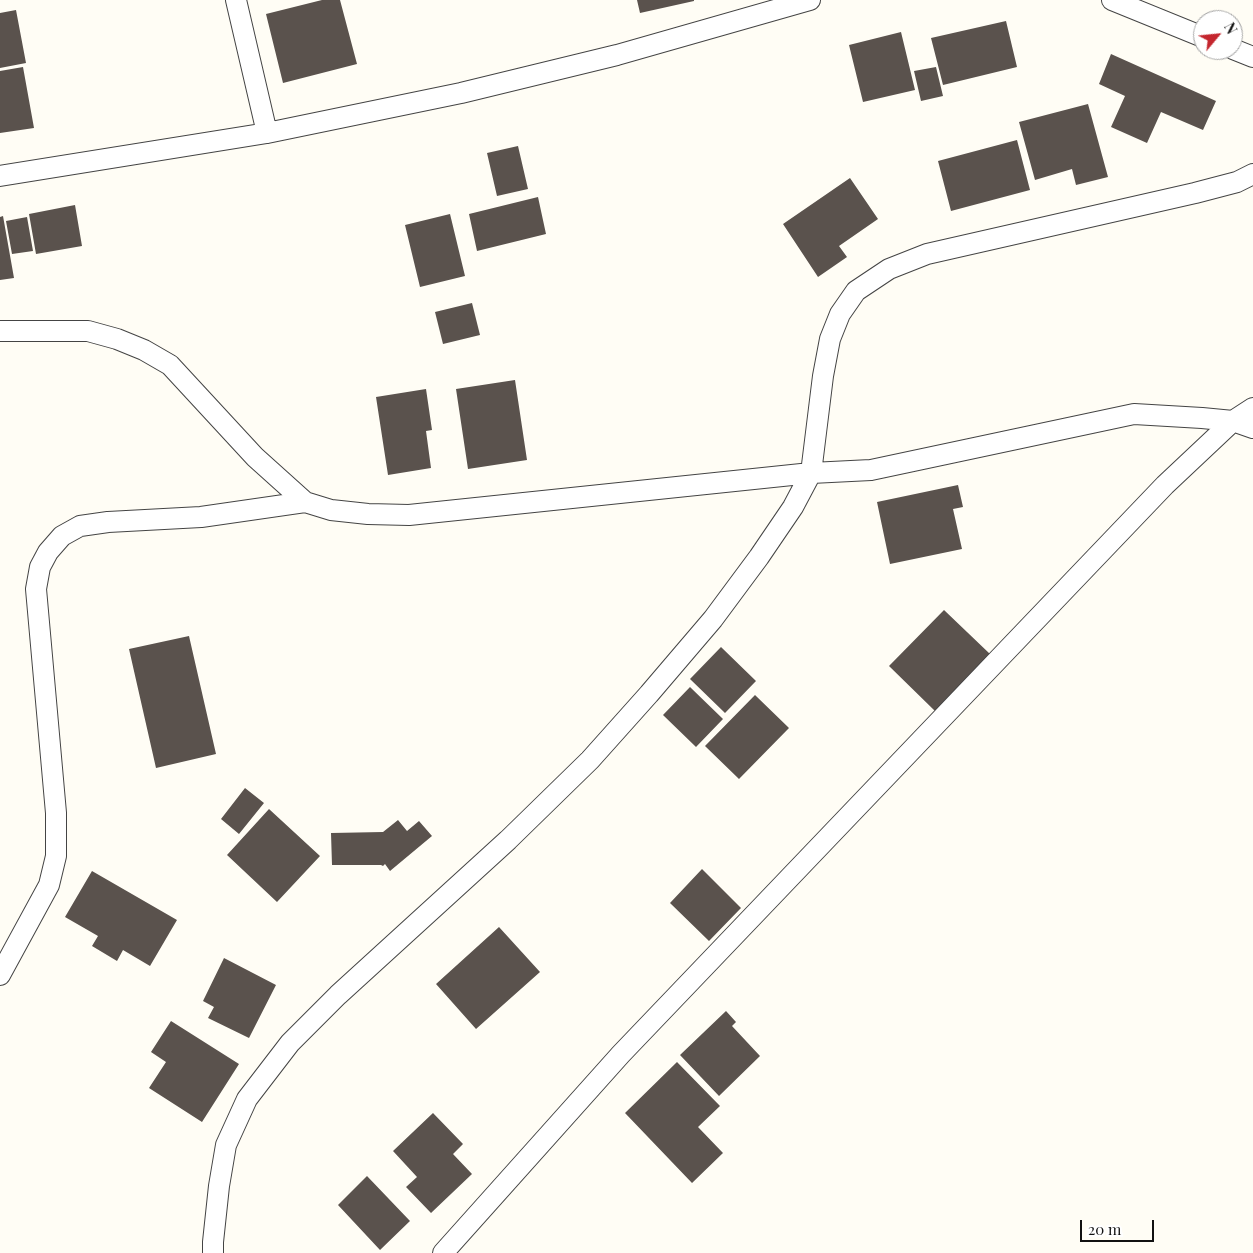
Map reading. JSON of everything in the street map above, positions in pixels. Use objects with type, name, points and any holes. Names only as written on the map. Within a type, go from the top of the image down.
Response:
[{"type":"street","points":[[236,0],[266,133]]},
{"type":"street","points":[[0,176],[266,133],[461,93],[617,55],[810,0]]},
{"type":"street","points":[[1112,0],[1193,33]]},
{"type":"street","points":[[213,1253],[219,1186],[226,1145],[247,1099],[290,1043],[338,995],[508,840],[590,760],[713,619],[793,507],[812,473],[823,376],[830,339],[840,314],[856,291],[889,269],[927,254],[1195,193],[1237,182],[1253,174]]},
{"type":"street","points":[[0,331],[88,331],[117,339],[144,350],[170,365],[255,457],[305,502],[331,510],[368,514],[410,514],[812,473],[871,470],[1134,414],[1233,421],[1253,428]]},
{"type":"street","points":[[444,1253],[628,1047],[1165,485],[1233,421],[1253,408]]},
{"type":"street","points":[[0,975],[7,945],[48,884],[56,856],[56,813],[36,589],[40,567],[48,552],[62,536],[80,526],[108,522],[202,517],[305,502]]},
{"type":"building","points":[[322,0],[340,0],[357,64],[283,83],[266,14]]},
{"type":"building","points":[[637,0],[694,0],[694,1],[640,13]]},
{"type":"building","points":[[16,10],[26,63],[0,68],[0,13]]},
{"type":"building","points":[[1006,21],[1017,67],[943,85],[931,38]]},
{"type":"building","points":[[901,32],[915,90],[863,102],[849,45]]},
{"type":"building","points":[[1111,54],[1216,101],[1203,130],[1161,112],[1147,143],[1111,127],[1125,96],[1099,84]]},
{"type":"building","points":[[23,67],[34,128],[0,133],[0,71]]},
{"type":"building","points":[[936,67],[943,96],[921,101],[914,71]]},
{"type":"building","points":[[1088,104],[1108,177],[1076,185],[1072,169],[1035,180],[1019,122]]},
{"type":"building","points":[[1017,140],[1030,190],[951,211],[938,161]]},
{"type":"building","points":[[518,146],[528,189],[497,196],[487,153]]},
{"type":"building","points":[[850,178],[878,219],[839,246],[847,257],[818,277],[783,224]]},
{"type":"building","points":[[538,197],[546,234],[477,251],[469,214]]},
{"type":"building","points":[[75,205],[82,246],[36,254],[29,214]]},
{"type":"building","points":[[450,214],[465,276],[420,287],[405,225]]},
{"type":"building","points":[[3,216],[14,278],[0,280],[0,217]]},
{"type":"building","points":[[27,217],[33,251],[12,254],[6,221]]},
{"type":"building","points":[[472,303],[480,335],[443,344],[435,312]]},
{"type":"building","points":[[515,380],[527,460],[468,469],[456,389]]},
{"type":"building","points":[[426,389],[432,430],[426,431],[431,468],[388,475],[376,397]]},
{"type":"building","points":[[958,485],[963,507],[953,509],[962,549],[890,564],[877,502]]},
{"type":"building","points":[[944,610],[990,654],[935,711],[889,666]]},
{"type":"building","points":[[189,636],[216,754],[156,768],[129,649]]},
{"type":"building","points":[[721,647],[756,681],[725,713],[690,679]]},
{"type":"building","points":[[690,687],[723,719],[696,747],[663,715]]},
{"type":"building","points":[[755,695],[789,728],[739,779],[705,746]]},
{"type":"building","points":[[245,788],[264,803],[239,834],[221,819]]},
{"type":"building","points":[[269,809],[320,856],[277,902],[227,855]]},
{"type":"building","points":[[398,820],[407,831],[419,821],[432,836],[390,871],[385,864],[383,866],[332,865],[331,833],[383,832]]},
{"type":"building","points":[[702,869],[741,908],[709,941],[670,903]]},
{"type":"building","points":[[92,871],[177,920],[150,966],[123,950],[117,961],[92,946],[98,936],[65,917]]},
{"type":"building","points":[[499,927],[540,972],[476,1029],[436,984]]},
{"type":"building","points":[[224,958],[276,985],[249,1038],[208,1018],[214,1007],[203,1001]]},
{"type":"building","points":[[726,1011],[736,1022],[732,1026],[760,1056],[719,1096],[680,1055]]},
{"type":"building","points":[[171,1021],[239,1064],[202,1122],[149,1088],[166,1062],[151,1052]]},
{"type":"building","points":[[677,1062],[720,1106],[698,1127],[723,1153],[692,1183],[625,1113]]},
{"type":"building","points":[[433,1113],[463,1144],[453,1154],[472,1174],[431,1213],[406,1187],[417,1177],[393,1151]]},
{"type":"building","points":[[367,1176],[410,1221],[380,1250],[338,1205]]}]
